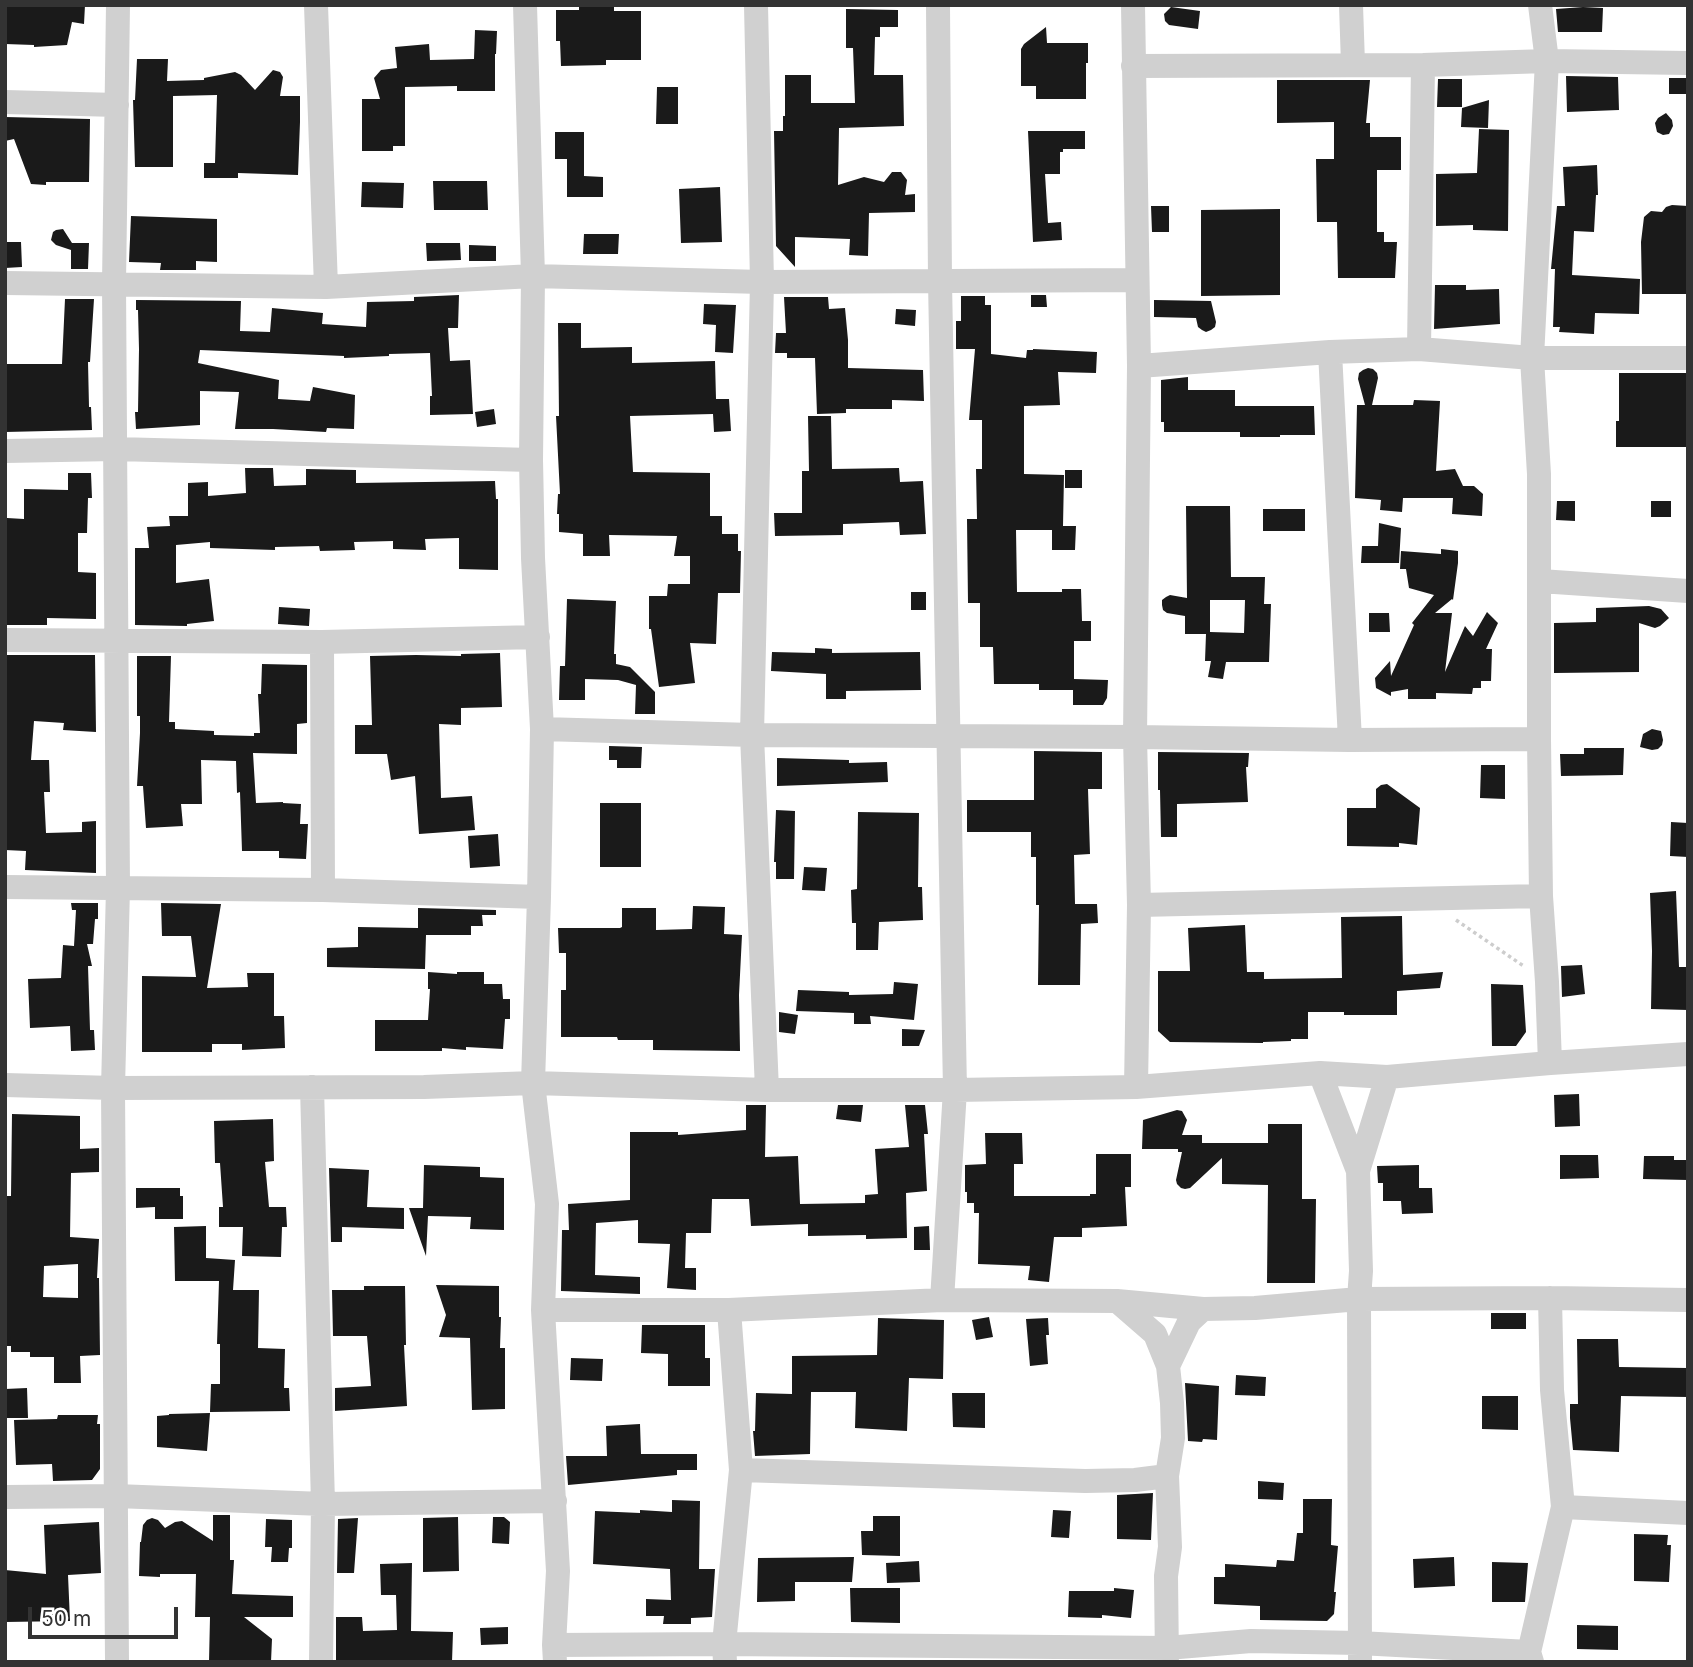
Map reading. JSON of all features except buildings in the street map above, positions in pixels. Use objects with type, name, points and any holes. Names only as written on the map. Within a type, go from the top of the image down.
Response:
[{"type":"street","points":[[117,1662],[113,1088],[118,888],[114,283],[118,5]]},
{"type":"street","points":[[316,5],[326,287]]},
{"type":"street","points":[[524,5],[533,276],[533,558],[542,729],[540,897],[533,1083],[548,1204],[543,1310],[558,1572],[555,1653],[1167,1655],[1251,1641],[1359,1653],[1531,1657],[1563,1507],[1552,1390],[1550,1298]]},
{"type":"street","points":[[756,5],[762,282],[752,735],[766,1090]]},
{"type":"street","points":[[938,5],[947,736],[955,1090],[942,1300]]},
{"type":"street","points":[[1133,5],[1139,366],[1135,737],[1139,905],[1136,1087]]},
{"type":"street","points":[[1351,5],[1353,64]]},
{"type":"street","points":[[1540,5],[1547,61],[1532,358],[1539,474],[1541,896],[1550,1063]]},
{"type":"street","points":[[1133,66],[1688,62]]},
{"type":"street","points":[[1419,349],[1423,65]]},
{"type":"street","points":[[5,102],[117,105]]},
{"type":"street","points":[[5,283],[326,287],[533,276],[762,282],[1137,280]]},
{"type":"street","points":[[1139,366],[1330,352],[1419,349],[1532,358],[1688,358]]},
{"type":"street","points":[[1330,352],[1350,740]]},
{"type":"street","points":[[5,451],[116,449],[531,460]]},
{"type":"street","points":[[1540,581],[1688,591]]},
{"type":"street","points":[[5,640],[321,642],[538,637]]},
{"type":"street","points":[[321,642],[323,890]]},
{"type":"street","points":[[542,729],[752,735],[1539,739]]},
{"type":"street","points":[[5,887],[323,890],[540,897]]},
{"type":"street","points":[[1139,905],[1541,896]]},
{"type":"street","points":[[5,1085],[113,1088],[424,1087],[533,1083],[766,1090],[1136,1087],[1320,1073],[1387,1077],[1688,1054]]},
{"type":"street","points":[[1320,1073],[1359,1171]]},
{"type":"street","points":[[1359,1653],[1359,1171],[1387,1077]]},
{"type":"street","points":[[312,1087],[323,1504],[321,1662]]},
{"type":"street","points":[[543,1310],[730,1310],[942,1300],[1117,1301],[1203,1309],[1255,1308],[1359,1298],[1688,1300]]},
{"type":"street","points":[[1117,1301],[1155,1334],[1168,1366],[1173,1438],[1167,1476],[1170,1547],[1166,1576],[1167,1655]]},
{"type":"street","points":[[1168,1366],[1189,1322],[1203,1309]]},
{"type":"street","points":[[724,1653],[741,1470],[730,1310]]},
{"type":"street","points":[[741,1470],[1085,1481],[1167,1476]]},
{"type":"street","points":[[5,1497],[116,1496],[323,1504],[555,1501]]},
{"type":"street","points":[[1563,1507],[1688,1513]]},
{"type":"path","points":[[1427,898],[1547,982]]}]
